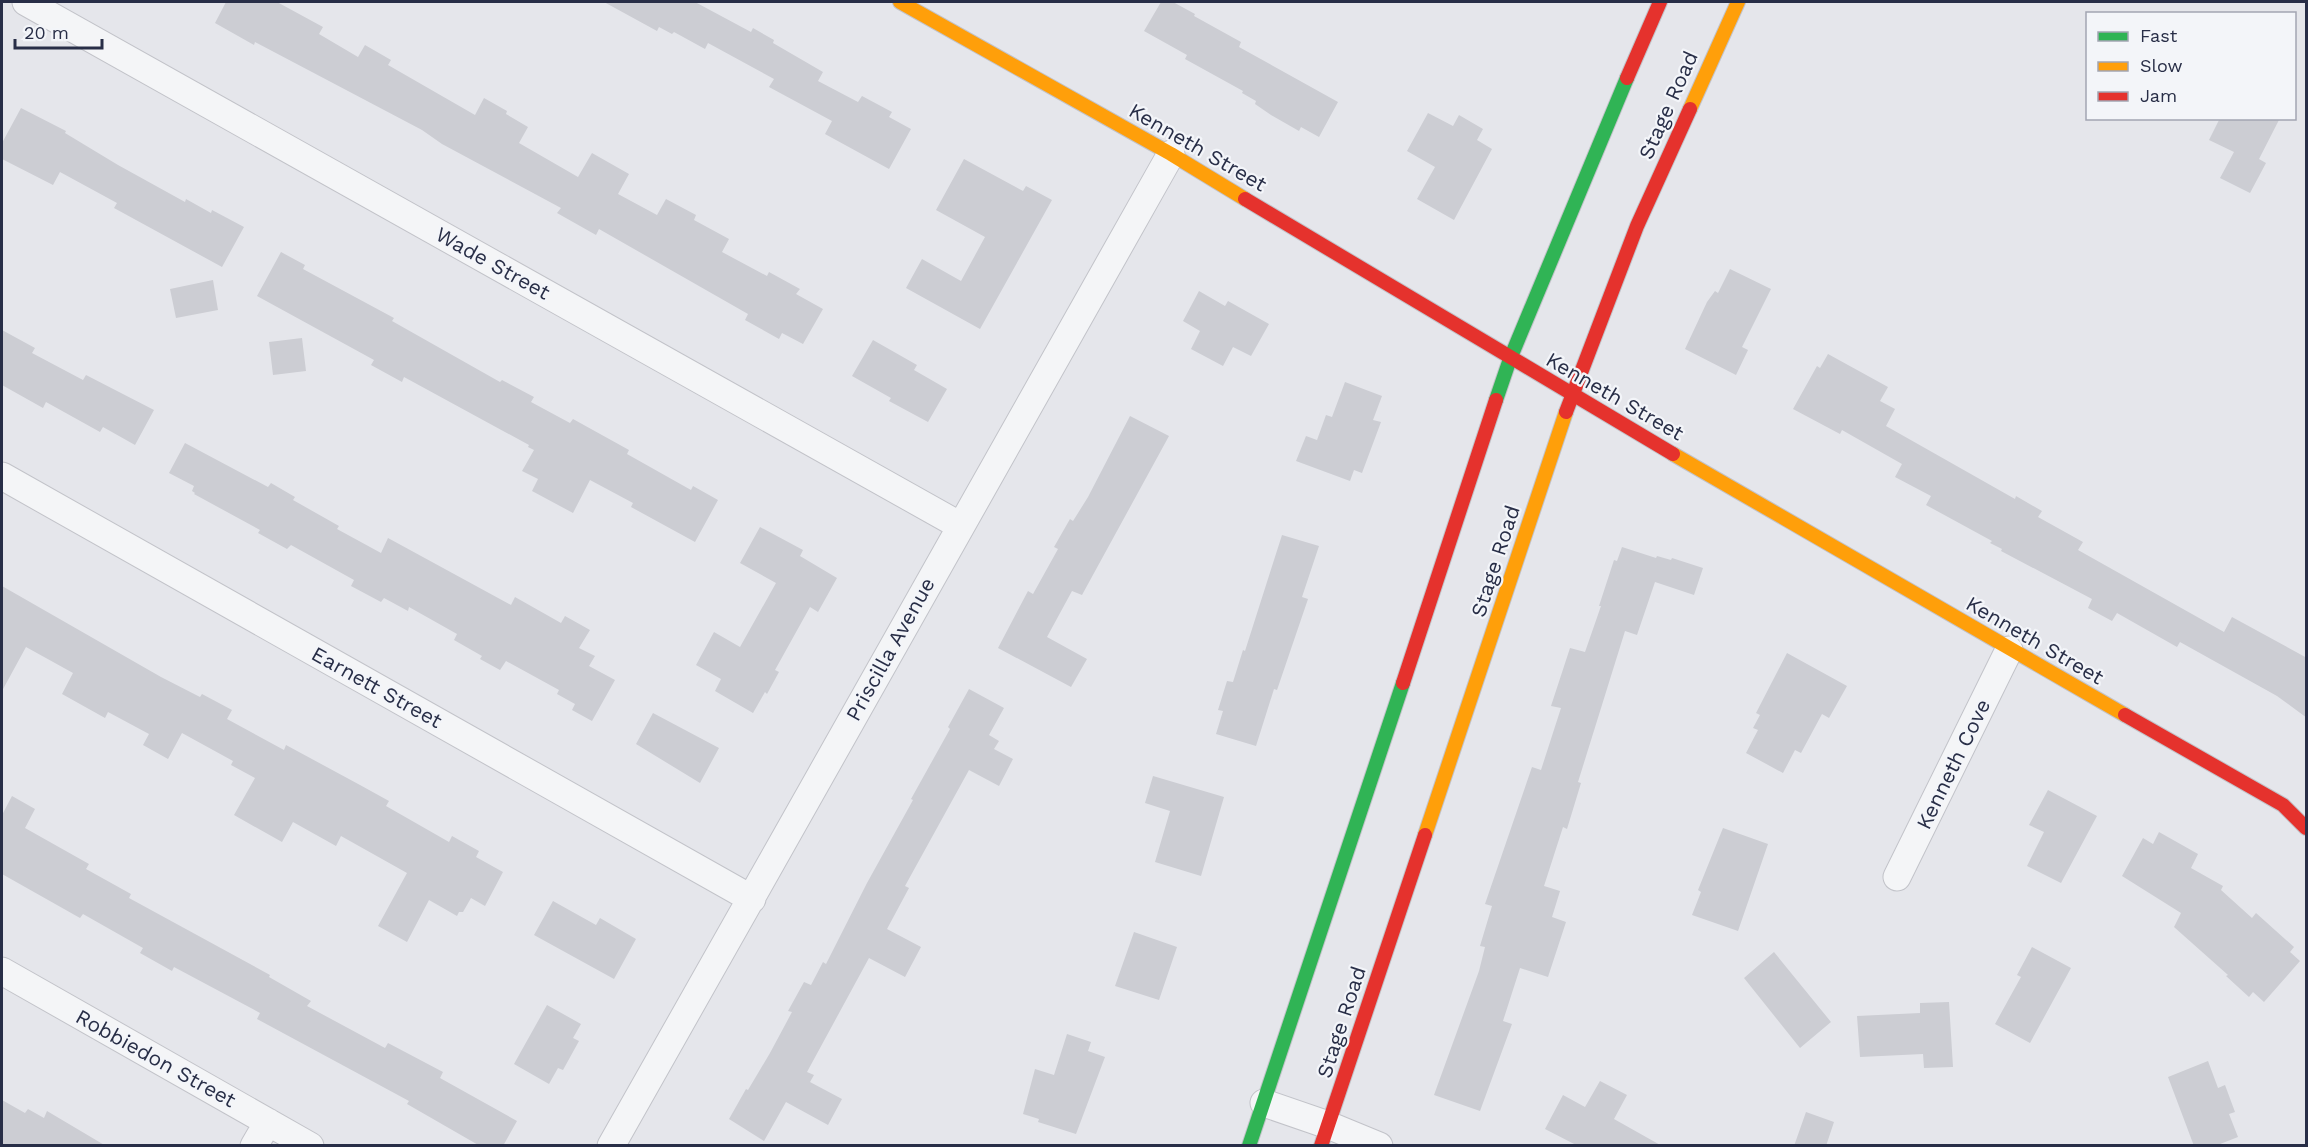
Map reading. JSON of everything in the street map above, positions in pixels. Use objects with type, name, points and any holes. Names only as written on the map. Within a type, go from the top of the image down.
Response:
[{"type":"main road","name":"Kenneth Street","points":[[900,2],[1171,154],[1572,396],[2009,650],[2283,805],[2307,828]]},
{"type":"main road","points":[[1249,1146],[1510,359],[1575,199],[1660,2]]},
{"type":"main road","name":"Stage Road","points":[[1325,1135],[1572,396],[1637,226],[1738,2]]},
{"type":"street","name":"Wade Street","points":[[26,2],[959,525]]},
{"type":"street","name":"Priscilla Avenue","points":[[611,1146],[752,899],[959,525],[1171,154]]},
{"type":"street","name":"Earnett Street","points":[[2,476],[752,899]]},
{"type":"street","name":"Kenneth Cove","points":[[1897,877],[2009,650]]},
{"type":"street","name":"Robbiedon Street","points":[[2,971],[310,1146]]},
{"type":"street","points":[[1264,1103],[1325,1135],[1379,1146]]},
{"type":"street","points":[[254,1146],[268,1122]]},
{"type":"building","points":[[226,2],[277,2],[323,27],[319,34],[358,57],[365,45],[391,60],[388,65],[475,115],[484,98],[507,111],[506,114],[528,127],[519,143],[578,177],[592,153],[629,174],[618,194],[657,215],[666,199],[696,215],[694,220],[729,239],[722,252],[767,276],[769,272],[800,289],[796,294],[823,309],[803,344],[782,333],[779,339],[745,320],[748,314],[599,229],[596,235],[557,213],[561,208],[442,144],[422,130],[215,23]]},
{"type":"building","points":[[604,2],[695,2],[751,32],[753,28],[774,40],[773,43],[823,72],[818,81],[858,102],[862,96],[892,112],[889,117],[911,129],[889,169],[825,134],[832,121],[769,87],[774,79],[708,43],[705,49],[674,32],[672,34],[659,27],[657,31]]},
{"type":"building","points":[[1161,2],[1173,2],[1195,14],[1194,16],[1241,42],[1239,47],[1338,102],[1319,137],[1301,127],[1299,131],[1271,115],[1255,104],[1256,101],[1242,93],[1243,91],[1185,59],[1187,55],[1144,31]]},
{"type":"building","points":[[21,108],[66,131],[65,133],[118,165],[185,202],[186,199],[211,213],[212,210],[244,227],[222,267],[114,208],[117,203],[60,172],[53,185],[2,159],[2,143]]},
{"type":"building","points":[[1428,113],[1453,126],[1459,115],[1483,129],[1477,140],[1492,149],[1454,220],[1417,199],[1435,167],[1407,151]]},
{"type":"building","points":[[2219,120],[2279,120],[2259,159],[2266,163],[2250,193],[2220,178],[2234,152],[2209,140]]},
{"type":"building","points":[[964,159],[1023,191],[1026,186],[1052,200],[980,329],[906,288],[922,259],[961,281],[985,237],[936,210]]},
{"type":"building","points":[[281,252],[305,265],[303,269],[394,318],[392,321],[500,382],[502,380],[534,397],[531,402],[570,423],[573,419],[629,450],[627,454],[691,490],[693,486],[718,500],[695,542],[631,507],[633,503],[590,480],[573,513],[532,491],[538,479],[522,471],[534,450],[528,447],[529,445],[404,377],[402,382],[371,365],[374,360],[257,296]]},
{"type":"building","points":[[1730,269],[1771,289],[1742,347],[1748,350],[1736,375],[1685,349],[1707,302],[1715,291],[1718,293]]},
{"type":"building","points":[[213,280],[218,310],[176,318],[170,289]]},
{"type":"building","points":[[1199,291],[1225,306],[1228,301],[1269,324],[1251,356],[1233,347],[1223,366],[1191,349],[1200,331],[1183,321]]},
{"type":"building","points":[[2,330],[35,348],[32,353],[83,380],[86,375],[154,410],[135,445],[103,427],[100,432],[46,402],[43,408],[2,385]]},
{"type":"building","points":[[302,338],[306,371],[273,375],[269,342]]},
{"type":"building","points":[[873,340],[917,365],[914,370],[947,389],[928,422],[889,401],[891,398],[852,376]]},
{"type":"building","points":[[1828,354],[1888,387],[1880,401],[1895,409],[1886,426],[2015,499],[2016,496],[2042,511],[2038,517],[2083,542],[2078,550],[2224,632],[2232,617],[2307,658],[2307,718],[2277,696],[2180,642],[2177,647],[2117,613],[2112,621],[2088,608],[2092,599],[2001,551],[2002,549],[1990,543],[1992,541],[1926,505],[1931,496],[1895,477],[1902,464],[1842,430],[1840,434],[1793,409],[1817,366],[1820,368]]},
{"type":"building","points":[[1345,382],[1382,396],[1373,420],[1381,422],[1362,473],[1354,470],[1350,481],[1296,461],[1306,436],[1317,440],[1326,415],[1332,417]]},
{"type":"building","points":[[1130,416],[1169,436],[1082,595],[1072,591],[1047,637],[1087,659],[1071,687],[998,648],[1028,591],[1033,594],[1058,549],[1054,547],[1070,519],[1073,521],[1088,497]]},
{"type":"building","points":[[185,443],[268,487],[271,483],[295,497],[293,500],[339,526],[337,529],[381,553],[388,538],[511,605],[515,597],[561,623],[565,616],[590,630],[579,648],[595,656],[589,666],[615,680],[592,721],[572,710],[575,704],[557,694],[559,690],[506,661],[500,670],[480,659],[482,656],[454,640],[457,634],[409,607],[408,611],[384,598],[381,602],[351,586],[354,580],[291,545],[287,549],[258,533],[260,530],[194,494],[192,491],[194,486],[169,473]]},
{"type":"building","points":[[760,527],[803,550],[800,556],[837,578],[818,612],[810,607],[775,670],[779,672],[753,713],[715,691],[721,679],[696,665],[714,632],[740,647],[776,583],[740,563]]},
{"type":"building","points":[[1282,535],[1319,546],[1302,597],[1308,599],[1277,690],[1274,689],[1256,746],[1216,734],[1223,711],[1218,710],[1227,681],[1233,682],[1243,650],[1245,651]]},
{"type":"building","points":[[1622,547],[1656,558],[1657,556],[1671,560],[1672,558],[1703,568],[1694,595],[1655,582],[1637,635],[1625,631],[1578,782],[1581,783],[1567,829],[1563,827],[1544,886],[1560,891],[1552,917],[1566,922],[1548,977],[1520,968],[1503,1021],[1512,1024],[1480,1111],[1434,1095],[1479,971],[1485,947],[1480,946],[1492,906],[1485,904],[1532,767],[1541,770],[1561,708],[1551,706],[1570,648],[1585,652],[1614,560],[1617,561]]},
{"type":"building","points":[[2,586],[161,677],[200,697],[202,694],[232,710],[227,719],[284,750],[286,745],[389,801],[386,806],[449,842],[452,836],[479,851],[476,857],[503,872],[485,906],[471,898],[463,912],[459,912],[457,916],[429,900],[407,942],[378,926],[407,873],[341,836],[336,846],[293,822],[282,842],[234,815],[255,778],[231,765],[233,761],[182,733],[168,759],[143,745],[149,734],[108,712],[105,718],[62,694],[73,673],[26,647],[2,691]]},
{"type":"building","points":[[1787,653],[1847,686],[1829,718],[1822,714],[1801,753],[1795,750],[1783,773],[1746,753],[1758,730],[1753,728],[1760,715],[1756,713]]},
{"type":"building","points":[[969,689],[1004,708],[989,735],[999,741],[994,749],[1013,759],[999,786],[969,770],[905,886],[909,888],[887,929],[921,947],[905,977],[869,958],[807,1072],[814,1075],[810,1082],[842,1099],[828,1125],[786,1102],[764,1141],[729,1119],[770,1053],[792,1012],[788,1011],[804,982],[811,985],[823,962],[826,964]]},
{"type":"building","points":[[653,713],[719,748],[700,783],[636,744]]},
{"type":"building","points":[[1153,776],[1224,797],[1201,876],[1155,862],[1170,811],[1145,803]]},
{"type":"building","points":[[2048,790],[2097,816],[2061,883],[2027,866],[2044,832],[2029,825]]},
{"type":"building","points":[[12,796],[35,809],[25,828],[89,864],[86,869],[131,894],[129,898],[270,975],[269,977],[311,1001],[307,1006],[385,1048],[388,1043],[443,1072],[440,1078],[517,1121],[503,1146],[480,1146],[407,1104],[409,1101],[257,1019],[260,1013],[174,967],[172,971],[140,953],[143,948],[83,914],[80,918],[2,874],[2,815]]},
{"type":"building","points":[[1723,828],[1768,844],[1738,931],[1692,915],[1701,892],[1698,890]]},
{"type":"building","points":[[2159,832],[2198,854],[2191,868],[2223,886],[2221,890],[2252,918],[2256,913],[2294,947],[2290,952],[2300,961],[2264,1002],[2253,992],[2249,997],[2174,927],[2181,913],[2122,876],[2143,838],[2153,844]]},
{"type":"building","points":[[553,901],[596,925],[600,918],[636,939],[614,979],[534,935]]},
{"type":"building","points":[[1134,932],[1177,947],[1159,1000],[1115,986]]},
{"type":"building","points":[[2032,947],[2071,968],[2030,1043],[1995,1024],[2021,977],[2017,975]]},
{"type":"building","points":[[1774,952],[1831,1022],[1800,1048],[1744,978]]},
{"type":"building","points":[[1949,1002],[1953,1067],[1924,1068],[1923,1054],[1860,1057],[1857,1016],[1920,1013],[1920,1003]]},
{"type":"building","points":[[547,1005],[581,1024],[573,1038],[579,1041],[563,1070],[558,1068],[549,1084],[514,1064]]},
{"type":"building","points":[[1067,1034],[1091,1042],[1088,1051],[1105,1057],[1076,1134],[1038,1122],[1039,1119],[1023,1114],[1035,1069],[1054,1075]]},
{"type":"building","points":[[2208,1061],[2218,1088],[2225,1085],[2235,1112],[2229,1114],[2238,1137],[2215,1146],[2194,1146],[2168,1077]]},
{"type":"building","points":[[1600,1081],[1627,1095],[1614,1119],[1662,1146],[1578,1146],[1545,1129],[1563,1095],[1585,1107]]},
{"type":"building","points":[[2,1100],[25,1113],[28,1109],[44,1118],[47,1111],[106,1146],[2,1146]]},
{"type":"building","points":[[1806,1112],[1834,1122],[1826,1146],[1794,1146]]},
{"type":"traffic: fast","points":[[1496,400],[1510,359],[1627,78]]},
{"type":"traffic: fast","points":[[1249,1146],[1403,683]]},
{"type":"traffic: slow","points":[[900,2],[1171,154],[1245,199]]},
{"type":"traffic: slow","points":[[1690,109],[1738,2]]},
{"type":"traffic: slow","points":[[1425,835],[1566,412]]},
{"type":"traffic: slow","points":[[1673,454],[2125,715]]},
{"type":"traffic: jam","points":[[1627,78],[1660,2]]},
{"type":"traffic: jam","points":[[1566,412],[1637,226],[1690,109]]},
{"type":"traffic: jam","points":[[1245,199],[1673,454]]},
{"type":"traffic: jam","points":[[1403,683],[1496,400]]},
{"type":"traffic: jam","points":[[2125,715],[2283,805],[2306,828]]},
{"type":"traffic: jam","points":[[1321,1146],[1425,835]]}]
